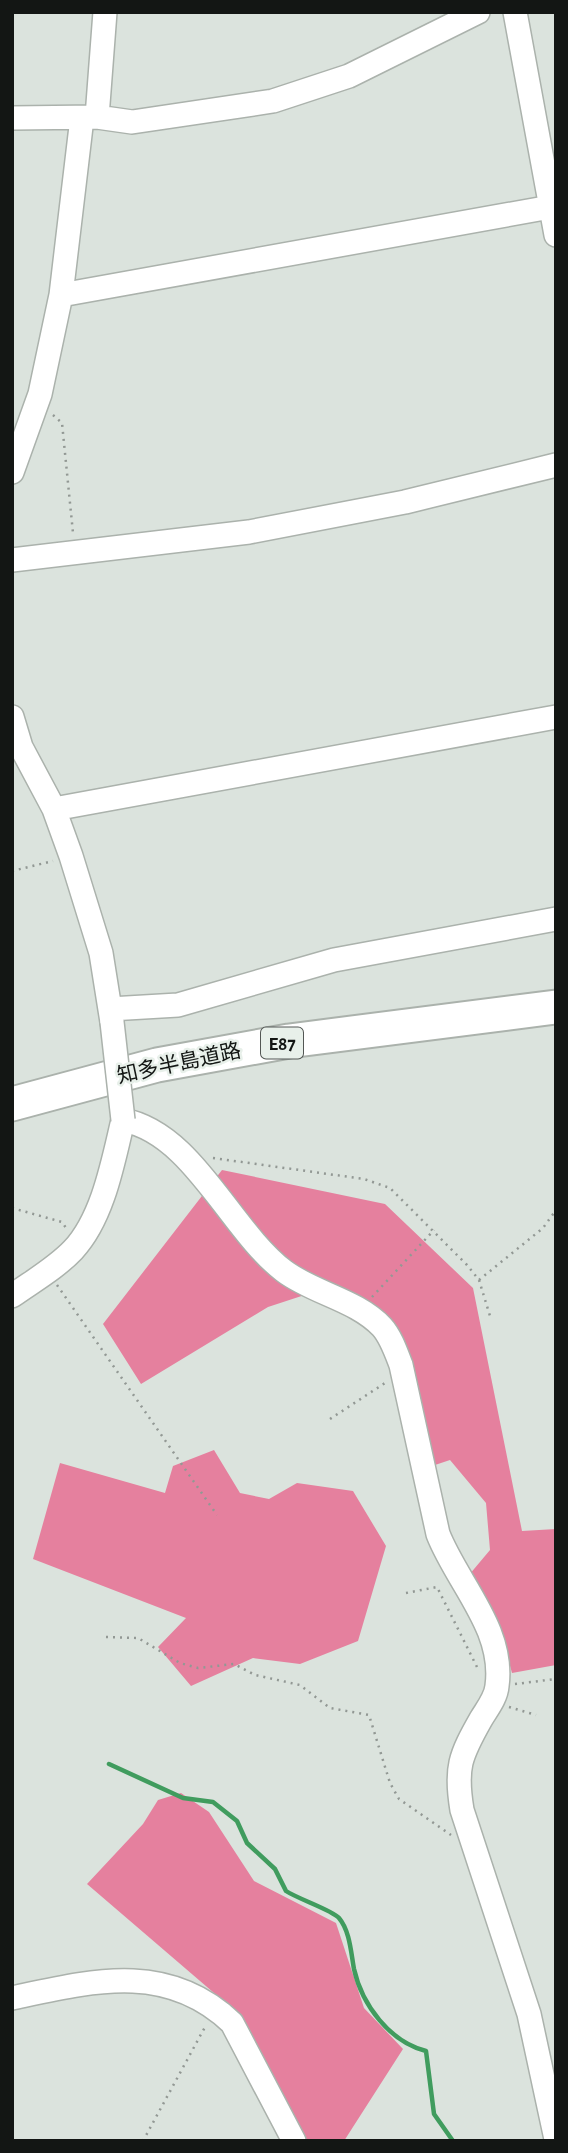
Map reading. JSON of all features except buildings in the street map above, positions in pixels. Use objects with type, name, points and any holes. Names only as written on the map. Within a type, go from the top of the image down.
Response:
[{"type":"highway","name":"知多半島道路","points":[[12,1080],[132,1048],[288,1018],[556,985]]},
{"type":"highway","name":"知多半島道路","points":[[12,1104],[157,1065],[289,1041],[556,1007]]},
{"type":"street","points":[[12,472],[36,407],[61,295],[105,12]]},
{"type":"street","points":[[12,118],[90,118],[132,122],[273,101],[349,76],[478,12]]},
{"type":"street","points":[[515,12],[553,207],[556,235]]},
{"type":"street","points":[[61,295],[553,207]]},
{"type":"street","points":[[12,560],[249,533],[405,502],[556,466]]},
{"type":"street","points":[[12,717],[21,747],[54,809],[101,953],[123,1120],[112,1163],[84,1235],[74,1249],[12,1296]]},
{"type":"street","points":[[54,809],[556,717]]},
{"type":"street","points":[[111,1015],[178,1004],[334,960],[556,919]]},
{"type":"street","points":[[123,1120],[144,1124],[162,1135],[275,1263],[307,1285],[359,1311],[382,1326],[392,1342],[439,1534],[448,1560],[489,1627],[497,1654],[495,1694],[464,1749],[457,1778],[461,1810],[528,2014],[556,2139]]},
{"type":"street","points":[[12,1998],[82,1984],[155,1980],[181,1989],[214,2007],[232,2023],[294,2141]]},
{"type":"path","points":[[36,407],[58,416],[61,423],[73,536]]},
{"type":"path","points":[[12,872],[71,856]]},
{"type":"path","points":[[189,1163],[198,1159],[216,1159],[379,1182],[390,1188],[434,1230],[479,1280],[490,1316]]},
{"type":"path","points":[[12,1208],[62,1222],[65,1236]]},
{"type":"path","points":[[479,1280],[543,1228],[556,1210]]},
{"type":"path","points":[[359,1311],[434,1230]]},
{"type":"path","points":[[46,1272],[218,1515]]},
{"type":"path","points":[[330,1419],[391,1379],[407,1396]]},
{"type":"path","points":[[406,1593],[437,1587],[469,1653],[495,1694],[536,1715]]},
{"type":"path","points":[[106,1637],[138,1638],[180,1663],[198,1668],[234,1664],[255,1675],[300,1685],[330,1708],[369,1715],[390,1783],[399,1799],[432,1824],[473,1844]]},
{"type":"path","points":[[495,1694],[556,1679]]},
{"type":"path","points":[[143,2141],[214,2007]]},
{"type":"shaded area","points":[[222,1170],[385,1204],[473,1288],[522,1531],[556,1529],[556,1665],[512,1673],[498,1622],[469,1575],[490,1550],[486,1503],[450,1460],[432,1466],[403,1345],[329,1287],[268,1307],[141,1384],[103,1324]]},
{"type":"shaded area","points":[[214,1450],[240,1493],[269,1499],[297,1483],[353,1491],[386,1546],[358,1641],[300,1664],[253,1658],[191,1686],[158,1647],[186,1618],[33,1559],[60,1463],[165,1493],[173,1466]]},
{"type":"shaded area","points":[[181,1793],[209,1812],[254,1881],[336,1923],[364,2008],[403,2049],[344,2141],[302,2141],[235,2011],[87,1884],[143,1824],[158,1800]]},
{"type":"waterway","points":[[109,1764],[183,1798],[213,1802],[237,1821],[247,1843],[275,1869],[286,1891],[339,1918],[348,1936],[358,1982],[371,2008],[390,2031],[426,2051],[434,2114],[453,2141]]}]
